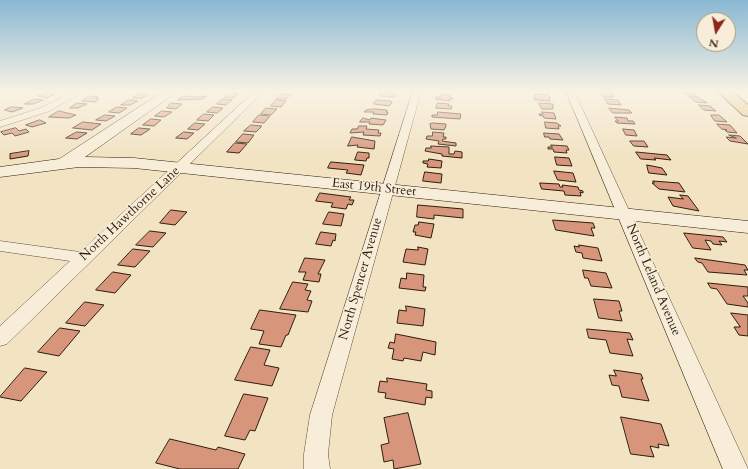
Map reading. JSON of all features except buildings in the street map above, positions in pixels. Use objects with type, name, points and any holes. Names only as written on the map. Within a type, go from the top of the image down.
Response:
[{"type":"street","points":[[0,124],[36,113]]},
{"type":"street","points":[[65,163],[139,113]]},
{"type":"street","name":"North Hawthorne Lane","points":[[0,338],[237,113]]},
{"type":"street","name":"North Spencer Avenue","points":[[317,469],[316,454],[321,415],[411,113]]},
{"type":"street","name":"North Leland Avenue","points":[[580,113],[736,469]]},
{"type":"street","name":"East 19th Street","points":[[0,172],[65,163],[126,162],[748,227]]},
{"type":"street","points":[[0,246],[84,258]]}]
